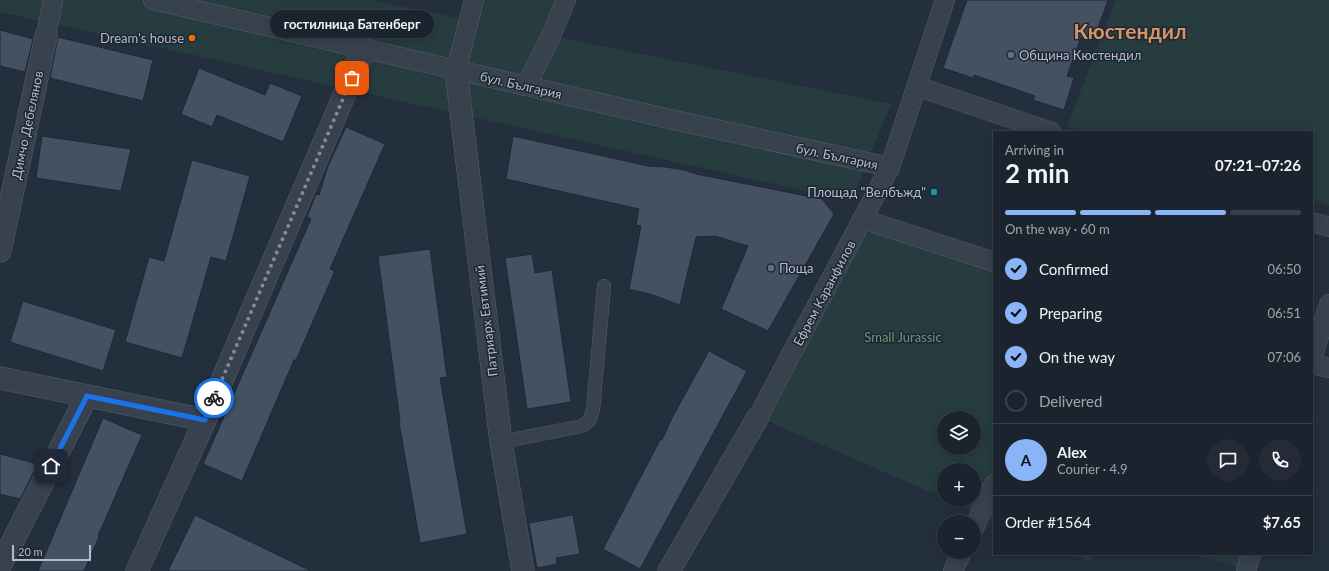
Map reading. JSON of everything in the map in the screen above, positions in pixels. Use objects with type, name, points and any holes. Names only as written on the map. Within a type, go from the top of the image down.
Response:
[{"type":"street","name":"Димчо Дебелянов","points":[[0,251],[53,0]]},
{"type":"street","name":"бул. България","points":[[153,0],[456,71],[890,167]]},
{"type":"street","points":[[456,71],[474,0]]},
{"type":"street","points":[[526,86],[551,36],[566,0]]},
{"type":"street","name":"Ефрем Каранфилов","points":[[669,571],[758,418],[890,167],[945,0]]},
{"type":"street","points":[[137,571],[205,420],[364,49]]},
{"type":"street","name":"Патриарх Евтимий","points":[[456,71],[501,442],[523,571]]},
{"type":"street","points":[[916,86],[1048,131]]},
{"type":"street","points":[[862,219],[993,262]]},
{"type":"street","points":[[1313,222],[1329,228]]},
{"type":"street","points":[[1313,357],[1329,304]]},
{"type":"street","points":[[1313,364],[1329,368]]},
{"type":"street","points":[[0,378],[205,420]]},
{"type":"street","points":[[0,566],[87,396]]},
{"type":"street","points":[[980,515],[993,486]]},
{"type":"street","points":[[1246,571],[1251,555]]},
{"type":"street","points":[[953,571],[959,559]]},
{"type":"lane","points":[[501,442],[582,426],[589,420],[593,410],[604,286]]},
{"type":"green space","points":[[0,0],[371,0],[468,20],[474,0],[566,0],[551,36],[891,104],[851,201],[0,12]]},
{"type":"green space","points":[[1116,0],[1329,0],[1329,205],[1313,200],[1313,131],[1084,131],[1067,126]]},
{"type":"green space","name":"Small Jurassic","points":[[862,219],[993,262],[993,520],[964,507],[981,507],[981,463],[937,463],[937,495],[758,417]]},
{"type":"green space","points":[[1075,555],[1093,555],[1090,562]]},
{"type":"green space","points":[[1195,555],[1251,555],[1246,570]]},
{"type":"building","name":"Община Кюстендил","points":[[967,0],[1108,0],[1093,42],[1081,37],[1067,76],[1074,78],[1064,110],[1033,100],[1035,96],[974,75],[973,78],[943,68]]},
{"type":"building","points":[[0,30],[33,39],[25,72],[0,66]]},
{"type":"building","points":[[58,37],[153,60],[143,101],[50,78]]},
{"type":"building","points":[[199,68],[265,95],[270,83],[302,96],[283,142],[217,115],[212,127],[181,114]]},
{"type":"building","points":[[346,127],[385,144],[330,269],[335,271],[296,360],[294,360],[242,481],[203,464],[311,219],[307,217],[316,194],[319,195],[328,166]]},
{"type":"building","points":[[42,136],[131,149],[121,191],[36,178]]},
{"type":"building","name":"Поща","points":[[513,136],[648,166],[684,170],[696,174],[822,199],[834,214],[768,331],[721,309],[748,246],[715,236],[696,237],[680,305],[653,295],[629,289],[641,226],[636,225],[639,209],[506,179]]},
{"type":"building","points":[[192,160],[250,176],[226,261],[211,257],[182,358],[125,342],[149,257],[164,261]]},
{"type":"building","points":[[430,249],[447,377],[440,378],[467,534],[420,543],[399,422],[378,256]]},
{"type":"building","points":[[532,254],[535,273],[552,270],[571,402],[527,409],[505,258]]},
{"type":"building","points":[[23,301],[116,330],[103,371],[10,342]]},
{"type":"building","points":[[709,351],[747,371],[640,569],[603,549]]},
{"type":"building","points":[[103,418],[142,435],[98,536],[99,537],[84,571],[38,571]]},
{"type":"building","points":[[0,454],[38,464],[20,499],[0,494]]},
{"type":"building","points":[[195,515],[311,571],[168,571]]},
{"type":"building","points":[[573,515],[580,554],[556,558],[557,564],[537,568],[529,523]]},
{"type":"way so far","points":[[214,398],[352,78]]},
{"type":"place","name":"Dream's house","points":[[192,38]]},
{"type":"place","name":"Община Кюстендил","points":[[1011,55]]},
{"type":"place","name":"гостилница Батенберг","points":[[352,78]]},
{"type":"place","name":"Площад \"Велбъжд\"","points":[[934,192]]},
{"type":"place","name":"Поща","points":[[771,268]]},
{"type":"district","name":"Кюстендил","points":[[1130,30]]},
{"type":"route","points":[[51,466],[87,396],[205,420],[214,398]]}]
